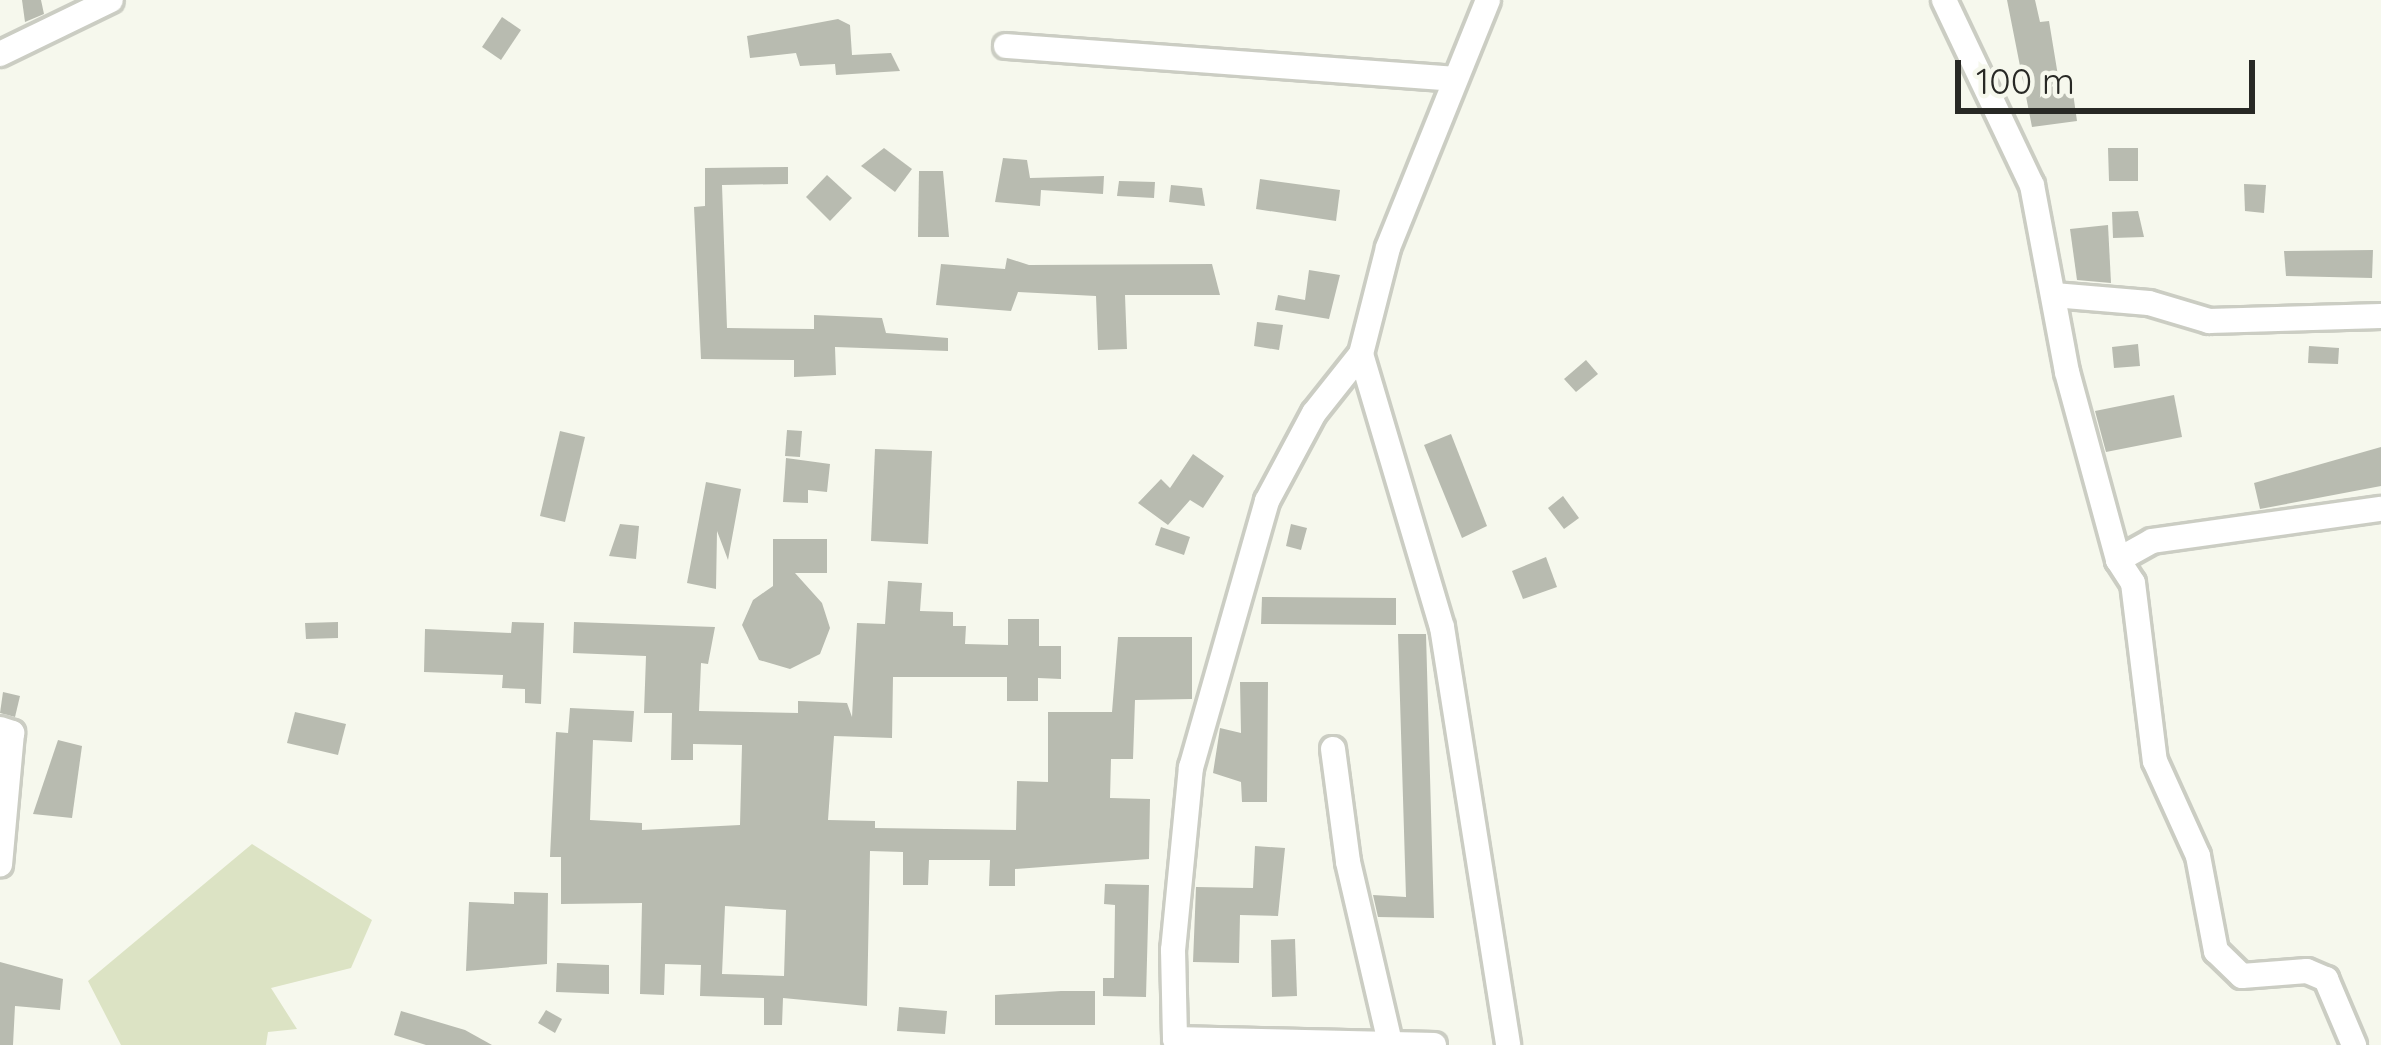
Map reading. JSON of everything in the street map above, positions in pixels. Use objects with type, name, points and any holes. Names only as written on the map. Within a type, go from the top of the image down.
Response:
[{"type":"street","points":[[58,24],[92,0]]},
{"type":"street","points":[[0,54],[111,0]]},
{"type":"street","points":[[1488,0],[1370,301],[1361,353],[1442,628],[1508,1045]]},
{"type":"street","points":[[1944,0],[2020,153],[2067,372],[2118,560],[2133,583],[2158,771],[2198,856],[2216,951],[2242,976],[2319,975],[2339,999],[2354,1045]]},
{"type":"street","points":[[1006,46],[1455,79]]},
{"type":"street","points":[[2054,296],[2149,303],[2209,321],[2381,316]]},
{"type":"street","points":[[1361,353],[1314,413],[1267,501],[1191,767],[1173,950],[1175,1042],[1434,1045]]},
{"type":"street","points":[[2118,560],[2152,541],[2381,509]]},
{"type":"street","points":[[0,729],[12,733],[0,864]]},
{"type":"street","points":[[1333,749],[1348,862],[1390,1042]]},
{"type":"green space","points":[[252,844],[372,920],[351,968],[271,988],[297,1029],[268,1032],[266,1045],[121,1045],[88,981]]},
{"type":"building","points":[[22,0],[41,0],[44,14],[25,22]]},
{"type":"building","points":[[2007,0],[2035,0],[2040,22],[2049,21],[2061,94],[2073,93],[2077,121],[2032,127]]},
{"type":"building","points":[[502,17],[521,30],[501,60],[482,47]]},
{"type":"building","points":[[838,19],[850,25],[852,55],[891,53],[900,71],[836,75],[835,64],[800,66],[796,53],[750,58],[747,36]]},
{"type":"building","points":[[884,148],[912,169],[895,192],[861,166]]},
{"type":"building","points":[[2108,148],[2138,148],[2138,181],[2109,181]]},
{"type":"building","points":[[1003,158],[1027,160],[1030,178],[1104,176],[1103,194],[1041,190],[1040,206],[995,202]]},
{"type":"building","points":[[788,167],[788,184],[722,185],[727,328],[814,329],[814,315],[882,318],[886,333],[948,338],[948,351],[835,347],[836,375],[794,377],[794,360],[701,359],[694,207],[705,206],[705,168]]},
{"type":"building","points":[[919,171],[943,171],[949,237],[918,237]]},
{"type":"building","points":[[827,175],[852,198],[830,221],[806,197]]},
{"type":"building","points":[[1260,179],[1340,190],[1336,221],[1256,209]]},
{"type":"building","points":[[1119,181],[1155,182],[1154,198],[1117,196]]},
{"type":"building","points":[[2244,184],[2266,185],[2264,213],[2245,211]]},
{"type":"building","points":[[1171,185],[1202,188],[1205,206],[1169,202]]},
{"type":"building","points":[[2138,211],[2144,237],[2113,238],[2112,212]]},
{"type":"building","points":[[2108,225],[2111,283],[2077,280],[2070,229]]},
{"type":"building","points":[[2373,250],[2372,278],[2286,276],[2284,251]]},
{"type":"building","points":[[1007,258],[1029,265],[1212,264],[1220,295],[1125,295],[1127,349],[1098,350],[1096,296],[1018,292],[1011,311],[936,305],[941,264],[1005,269]]},
{"type":"building","points":[[1309,270],[1340,275],[1329,319],[1275,310],[1278,295],[1305,300]]},
{"type":"building","points":[[1257,322],[1283,325],[1279,350],[1254,346]]},
{"type":"building","points":[[2138,344],[2140,366],[2114,368],[2112,347]]},
{"type":"building","points":[[2309,346],[2339,348],[2338,364],[2308,363]]},
{"type":"building","points":[[1586,360],[1598,374],[1576,392],[1564,379]]},
{"type":"building","points":[[2174,395],[2182,437],[2106,452],[2095,411]]},
{"type":"building","points":[[787,430],[802,431],[800,457],[785,456]]},
{"type":"building","points":[[560,431],[585,437],[565,522],[540,516]]},
{"type":"building","points":[[1451,434],[1487,526],[1462,538],[1424,445]]},
{"type":"building","points":[[2381,447],[2381,486],[2260,509],[2254,483]]},
{"type":"building","points":[[875,449],[932,451],[928,544],[871,541]]},
{"type":"building","points":[[1193,454],[1224,476],[1203,508],[1190,500],[1168,525],[1138,503],[1161,479],[1170,488]]},
{"type":"building","points":[[786,458],[830,464],[827,492],[808,490],[808,503],[783,502]]},
{"type":"building","points":[[706,482],[741,489],[728,560],[717,531],[716,589],[687,583]]},
{"type":"building","points":[[1563,496],[1579,518],[1564,529],[1548,508]]},
{"type":"building","points":[[620,524],[639,526],[636,559],[609,556]]},
{"type":"building","points":[[1291,524],[1307,528],[1301,550],[1286,546]]},
{"type":"building","points":[[1161,527],[1190,537],[1184,555],[1155,545]]},
{"type":"building","points":[[773,539],[827,539],[827,573],[795,573],[822,603],[830,628],[820,654],[790,669],[759,660],[742,625],[753,600],[773,586]]},
{"type":"building","points":[[1546,557],[1557,587],[1523,599],[1512,571]]},
{"type":"building","points":[[888,581],[922,583],[920,611],[953,612],[953,626],[966,626],[965,644],[1008,645],[1008,619],[1039,619],[1039,646],[1061,646],[1061,679],[1038,678],[1038,701],[1007,701],[1007,677],[893,677],[892,738],[834,736],[828,820],[875,821],[875,828],[1016,830],[1017,781],[1048,782],[1048,712],[1112,712],[1118,637],[1192,637],[1192,699],[1135,700],[1133,759],[1111,759],[1110,798],[1150,799],[1149,859],[1015,869],[1015,886],[989,886],[990,860],[929,860],[928,885],[903,885],[903,852],[870,851],[867,1006],[783,998],[782,1025],[764,1025],[764,998],[700,996],[701,965],[665,964],[664,995],[640,994],[642,903],[561,904],[561,857],[550,857],[556,732],[568,733],[570,708],[634,711],[632,742],[593,740],[590,820],[642,823],[642,830],[740,825],[742,745],[693,744],[693,760],[671,760],[672,713],[644,713],[646,656],[573,653],[574,622],[715,627],[708,664],[701,663],[699,711],[798,713],[798,701],[847,703],[852,717],[857,623],[885,624]],"holes":[[[725,906],[786,910],[784,976],[722,974]]]},
{"type":"building","points":[[1262,597],[1396,598],[1396,625],[1261,624]]},
{"type":"building","points":[[338,622],[338,638],[306,639],[305,623]]},
{"type":"building","points":[[512,622],[544,623],[541,704],[525,703],[525,689],[502,688],[503,675],[424,672],[425,629],[511,633]]},
{"type":"building","points":[[1398,634],[1426,634],[1434,918],[1378,917],[1373,895],[1406,897]]},
{"type":"building","points":[[1240,682],[1268,682],[1267,802],[1242,802],[1241,782],[1213,773],[1220,728],[1241,733]]},
{"type":"building","points":[[3,692],[20,696],[15,717],[0,713]]},
{"type":"building","points":[[295,712],[346,724],[338,755],[287,743]]},
{"type":"building","points":[[58,740],[82,746],[72,818],[33,814]]},
{"type":"building","points":[[1255,846],[1285,848],[1278,916],[1240,915],[1239,963],[1193,962],[1196,887],[1253,888]]},
{"type":"building","points":[[1105,884],[1149,885],[1146,997],[1103,996],[1103,978],[1114,978],[1115,905],[1104,904]]},
{"type":"building","points":[[514,892],[548,893],[547,964],[466,971],[469,902],[514,904]]},
{"type":"building","points":[[1295,939],[1297,996],[1272,997],[1271,940]]},
{"type":"building","points":[[0,962],[63,979],[60,1010],[15,1006],[13,1045],[0,1045]]},
{"type":"building","points":[[557,963],[609,965],[609,994],[556,992]]},
{"type":"building","points":[[1095,991],[1095,1025],[995,1025],[995,995]]},
{"type":"building","points":[[899,1007],[947,1011],[945,1034],[897,1031]]},
{"type":"building","points":[[546,1010],[562,1019],[555,1033],[538,1023]]},
{"type":"building","points":[[401,1011],[465,1030],[492,1045],[426,1045],[394,1035]]}]
